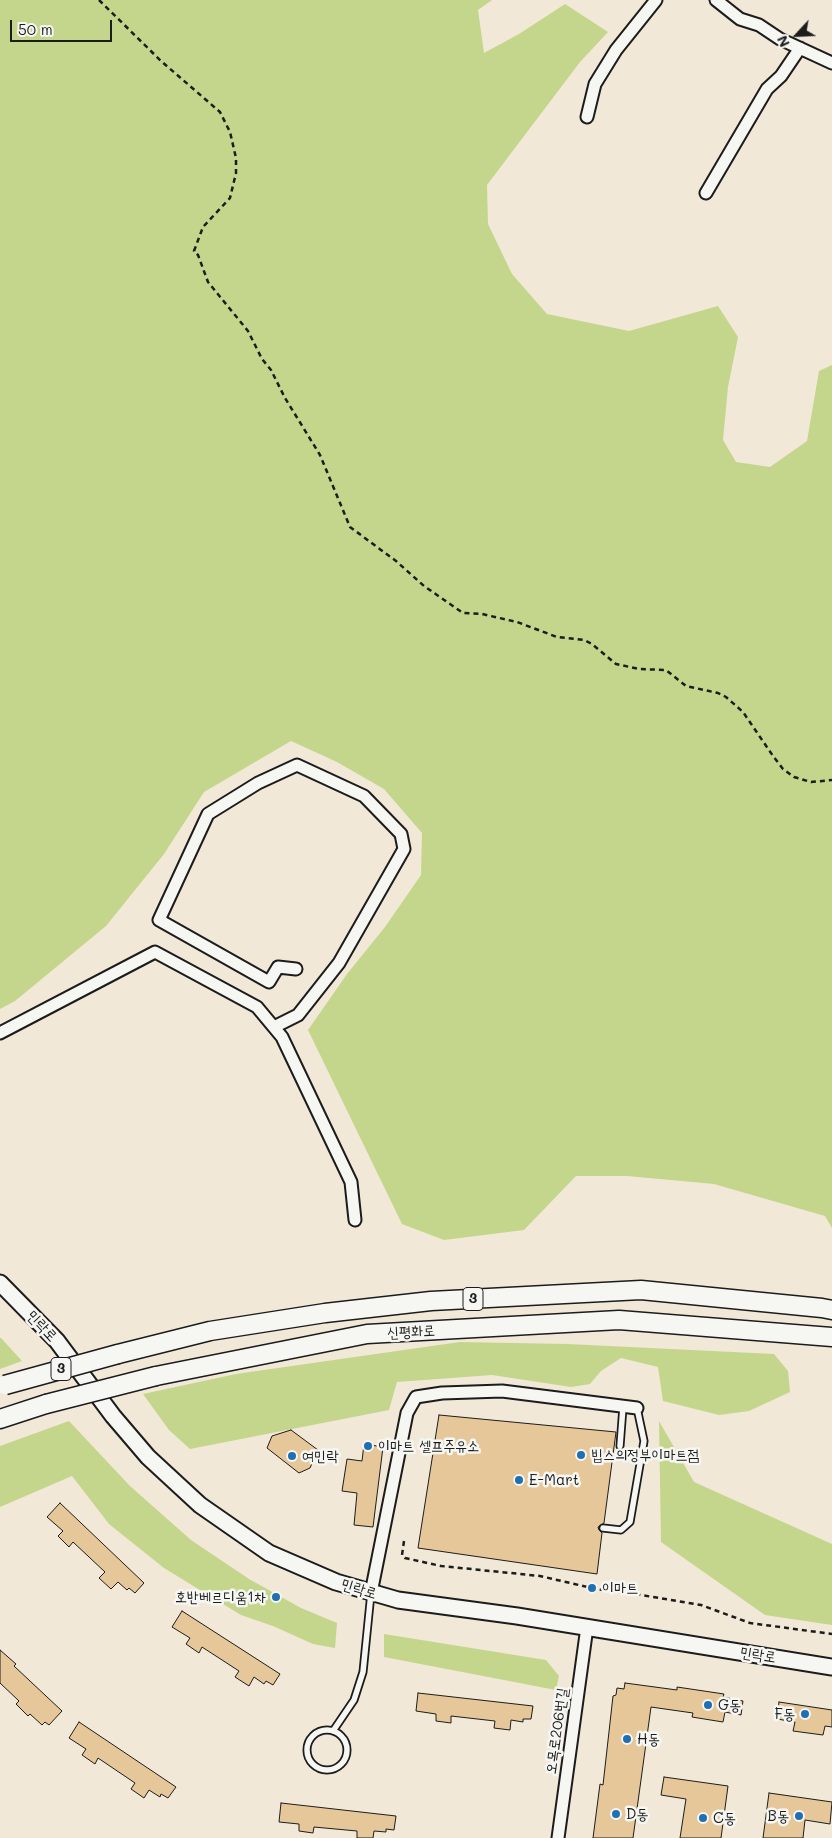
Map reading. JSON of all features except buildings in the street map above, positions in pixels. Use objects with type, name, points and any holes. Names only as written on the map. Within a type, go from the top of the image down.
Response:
[{"type":"highway","name":"신평화로","points":[[2,1386],[210,1331],[325,1313],[441,1301],[640,1290],[832,1310]]},
{"type":"highway","name":"신평화로","points":[[0,1419],[37,1406],[156,1376],[368,1334],[619,1320],[832,1337]]},
{"type":"highway","points":[[0,1426],[37,1406]]},
{"type":"main road","name":"민락로","points":[[0,1283],[57,1341],[148,1457],[200,1505],[269,1553],[336,1582],[398,1600],[517,1616],[832,1666]]},
{"type":"street","points":[[587,117],[595,84],[616,50],[656,0]]},
{"type":"street","points":[[716,0],[740,19],[759,25],[780,39],[832,63]]},
{"type":"street","points":[[706,193],[767,89],[781,76],[800,48]]},
{"type":"street","points":[[274,1028],[298,1015],[339,963],[404,849],[401,834],[364,796],[298,765],[258,783],[208,814],[159,920],[269,982],[278,967],[296,969]]},
{"type":"street","points":[[0,1033],[155,952],[257,1007],[282,1037],[350,1182],[355,1220]]},
{"type":"street","points":[[371,1593],[407,1412],[416,1397],[442,1393],[502,1391],[637,1408]]},
{"type":"street","name":"오목로206번길","points":[[558,1838],[587,1627]]},
{"type":"lane","points":[[620,1446],[623,1406]]},
{"type":"lane","points":[[603,1528],[621,1530],[630,1522],[644,1441],[637,1408]]},
{"type":"lane","points":[[333,1731],[354,1700],[363,1672],[371,1593]]},
{"type":"lane","points":[[323,1730],[333,1731],[341,1736],[346,1754],[339,1765],[334,1768],[321,1769],[315,1766],[308,1755],[308,1742],[323,1730]]},
{"type":"path","points":[[98,0],[162,61],[220,112],[230,132],[236,158],[236,173],[230,198],[203,228],[194,251],[198,255],[208,282],[248,331],[262,360],[271,370],[285,398],[320,455],[350,527],[396,561],[424,586],[463,613],[482,614],[517,622],[557,637],[584,640],[592,644],[616,664],[639,669],[666,670],[686,686],[718,693],[726,697],[743,712],[783,769],[794,778],[811,782],[832,780]]},
{"type":"path","points":[[404,1541],[402,1555],[405,1558],[441,1566],[540,1576],[596,1589],[701,1605],[750,1623],[832,1634]]},
{"type":"green space","points":[[0,0],[492,0],[478,10],[484,53],[519,34],[565,4],[608,32],[580,62],[487,185],[488,224],[512,274],[547,314],[629,331],[718,306],[738,337],[728,387],[723,440],[736,462],[770,467],[807,441],[819,371],[832,365],[832,1228],[825,1216],[714,1184],[627,1176],[576,1176],[524,1230],[444,1240],[402,1224],[308,1030],[347,974],[385,927],[421,875],[422,833],[384,789],[337,762],[291,741],[204,792],[164,854],[106,926],[15,1001],[0,1009]]},
{"type":"green space","points":[[1,1338],[22,1361],[0,1369]]},
{"type":"green space","points":[[460,1342],[568,1344],[774,1354],[788,1371],[790,1392],[749,1411],[719,1415],[663,1401],[658,1367],[621,1358],[601,1371],[590,1384],[571,1387],[492,1375],[397,1382],[389,1410],[190,1449],[169,1430],[143,1394],[236,1374]]},
{"type":"green space","points":[[69,1421],[130,1486],[191,1540],[249,1579],[301,1608],[337,1623],[335,1648],[313,1644],[273,1626],[241,1615],[164,1568],[109,1524],[72,1476],[0,1507],[0,1446]]},
{"type":"green space","points":[[659,1421],[694,1482],[832,1544],[832,1625],[765,1615],[661,1542]]},
{"type":"green space","points":[[384,1634],[546,1660],[559,1676],[556,1690],[384,1657]]},
{"type":"place","name":"이마트 셀프주유소","points":[[368,1446]]},
{"type":"place","name":"빕스의정부이마트점","points":[[581,1455]]},
{"type":"place","name":"여민락","points":[[292,1456]]},
{"type":"place","name":"E-Mart","points":[[519,1480]]},
{"type":"place","name":"이마트","points":[[592,1588]]},
{"type":"place","name":"호반베르디움1차","points":[[276,1597]]},
{"type":"place","name":"G동","points":[[708,1705]]},
{"type":"place","name":"F동","points":[[805,1714]]},
{"type":"place","name":"H동","points":[[627,1739]]},
{"type":"place","name":"D동","points":[[616,1814]]},
{"type":"place","name":"B동","points":[[799,1816]]},
{"type":"place","name":"C동","points":[[703,1818]]}]
